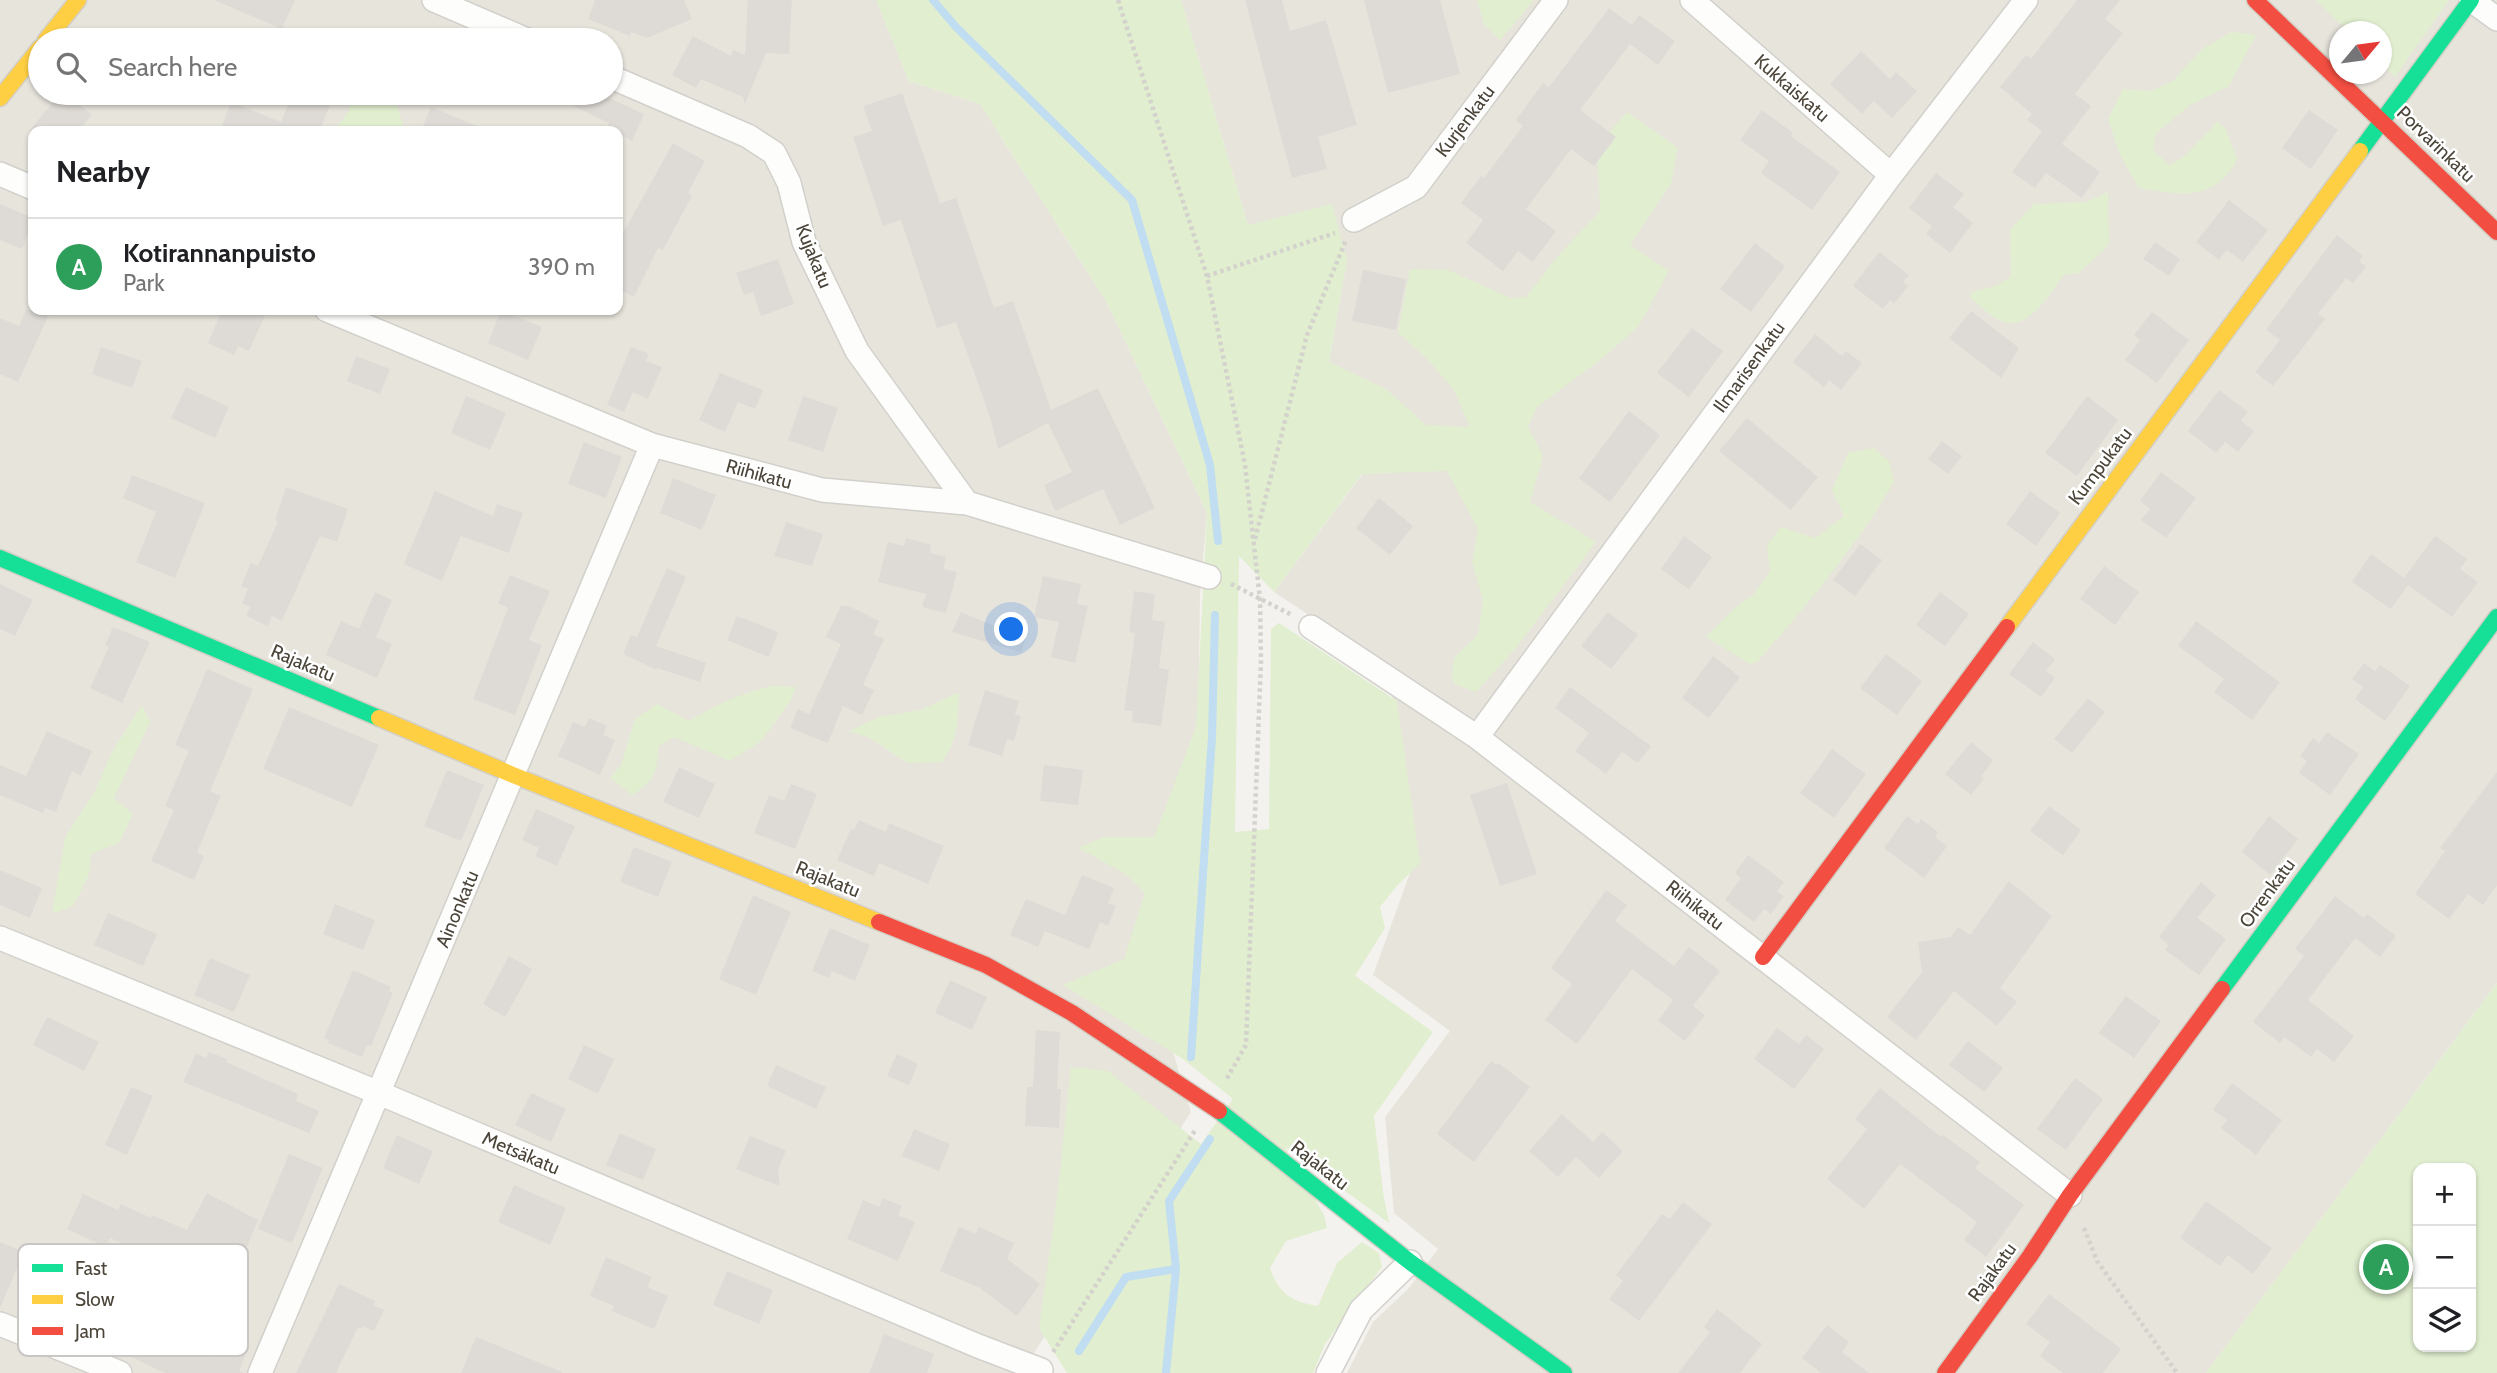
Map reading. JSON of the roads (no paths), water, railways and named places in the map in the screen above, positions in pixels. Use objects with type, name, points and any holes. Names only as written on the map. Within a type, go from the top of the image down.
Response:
[{"type":"street","points":[[56,28],[78,0]]},
{"type":"street","points":[[434,0],[499,28]]},
{"type":"street","name":"Kurjenkatu","points":[[1354,220],[1416,187],[1556,0]]},
{"type":"street","name":"Kukkaiskatu","points":[[1692,0],[1891,175]]},
{"type":"street","name":"Ilmarisenkatu","points":[[1477,737],[1891,175],[2026,0]]},
{"type":"street","name":"Porvarinkatu","points":[[2255,0],[2497,232]]},
{"type":"street","points":[[2471,0],[2497,19]]},
{"type":"street","name":"Kumpukatu","points":[[1763,957],[2471,0]]},
{"type":"street","points":[[0,98],[28,63]]},
{"type":"street","name":"Kujakatu","points":[[623,81],[748,136],[774,153],[789,183],[804,242],[857,351],[967,503]]},
{"type":"street","points":[[0,174],[28,186]]},
{"type":"street","name":"Riihikatu","points":[[339,315],[652,445],[822,490],[967,503],[1209,577]]},
{"type":"street","name":"Ainonkatu","points":[[260,1373],[652,445]]},
{"type":"street","name":"Rajakatu","points":[[0,558],[513,775],[986,965],[1072,1013],[1212,1106],[1410,1262],[1564,1373]]},
{"type":"street","name":"Orrenkatu","points":[[2070,1195],[2497,617]]},
{"type":"street","name":"Riihikatu","points":[[1311,627],[1477,737],[2070,1195]]},
{"type":"street","name":"Metsäkatu","points":[[0,938],[379,1093],[978,1346],[1041,1370]]},
{"type":"street","name":"Rajakatu","points":[[1945,1373],[2030,1256],[2070,1195]]},
{"type":"street","points":[[1328,1373],[1361,1310],[1410,1262]]},
{"type":"street","points":[[0,1324],[18,1331]]},
{"type":"street","points":[[78,1356],[120,1373]]},
{"type":"waterway","points":[[933,0],[956,27],[1132,200],[1210,465],[1218,541]]},
{"type":"waterway","points":[[1191,1057],[1212,737],[1215,615]]},
{"type":"waterway","points":[[1166,1373],[1176,1269],[1169,1201],[1210,1139]]},
{"type":"waterway","points":[[1079,1351],[1126,1277],[1176,1269]]},
{"type":"place","name":"Kotirannanpuisto","points":[[2386,1267]]}]
